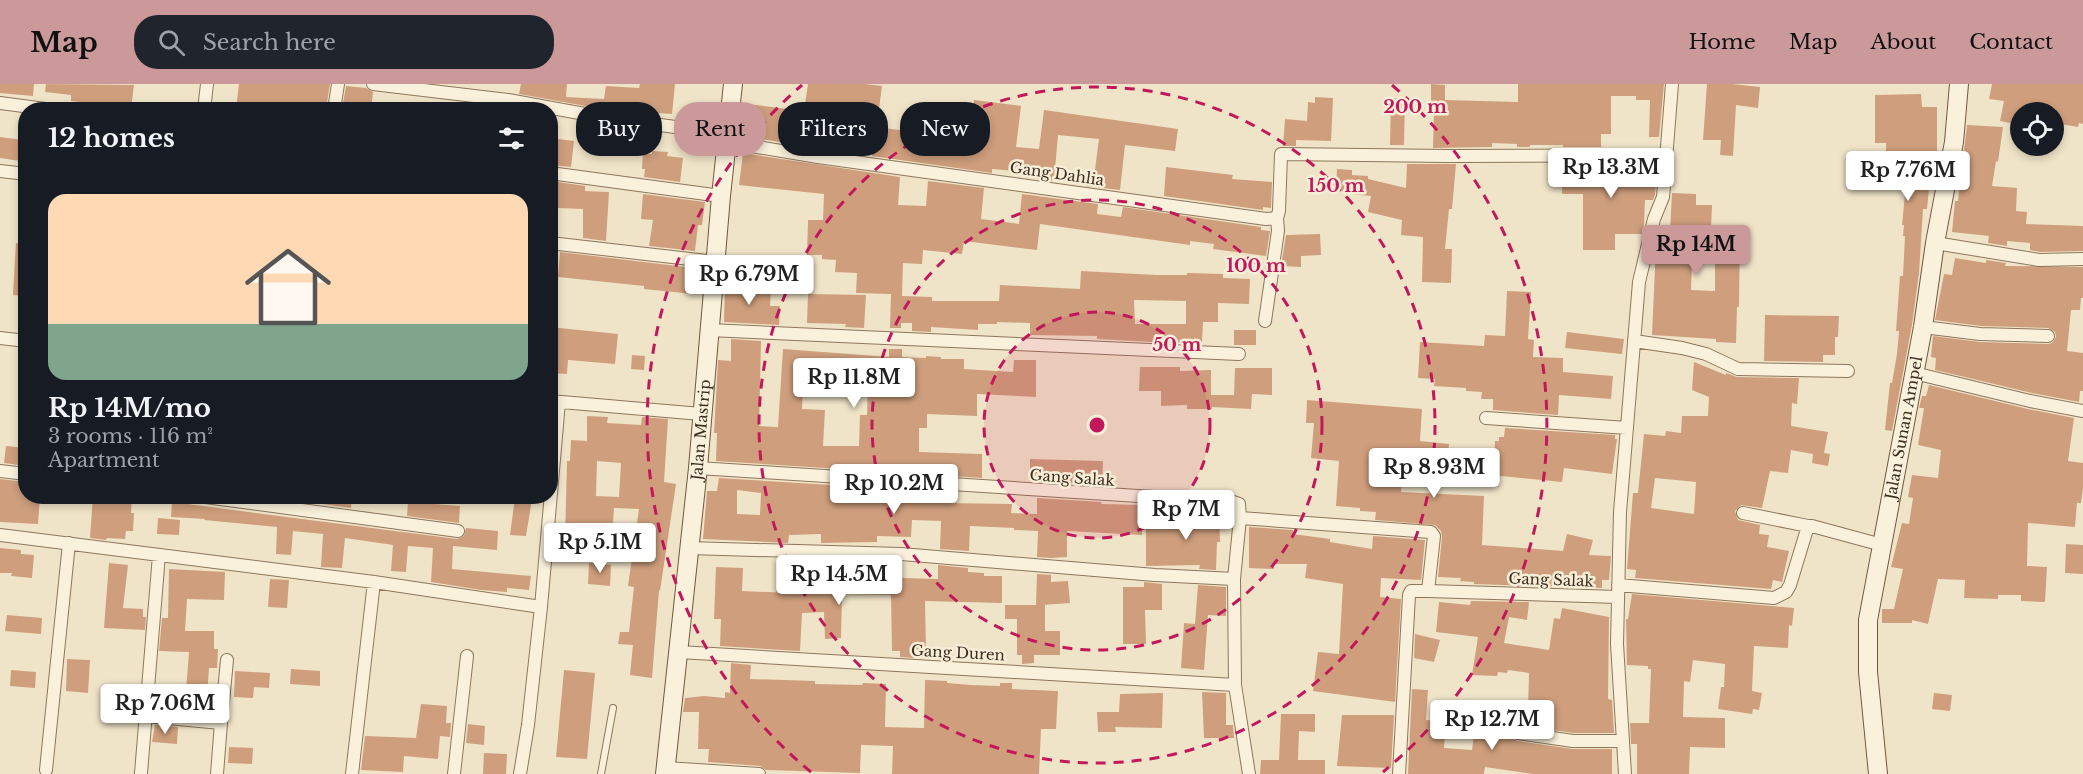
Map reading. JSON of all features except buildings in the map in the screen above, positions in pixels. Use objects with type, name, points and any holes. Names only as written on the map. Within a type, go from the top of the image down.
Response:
[{"type":"main road","name":"Jalan Mastrip","points":[[731,102],[733,84]]},
{"type":"main road","name":"Jalan Sunan Ampel","points":[[1878,774],[1868,672],[1868,620],[1875,544],[1923,327],[1935,243],[1954,142],[1959,84]]},
{"type":"main road","name":"Jalan Mastrip","points":[[665,771],[698,468],[725,156]]},
{"type":"street","points":[[205,102],[207,84]]},
{"type":"street","points":[[335,102],[338,84]]},
{"type":"street","name":"Gang Dahlia","points":[[373,84],[524,102]]},
{"type":"street","points":[[1625,774],[1617,644],[1620,512],[1639,282],[1654,219],[1663,197],[1672,84]]},
{"type":"street","points":[[0,103],[18,105]]},
{"type":"street","name":"Gang Dahlia","points":[[558,109],[674,129]]},
{"type":"street","name":"Gang Dahlia","points":[[766,146],[818,156],[1266,219],[1277,218]]},
{"type":"street","points":[[1265,321],[1278,231],[1280,158],[1285,152],[1447,156],[1666,155]]},
{"type":"street","points":[[0,171],[18,173]]},
{"type":"street","points":[[558,174],[721,196]]},
{"type":"street","points":[[1935,243],[2040,260],[2083,259]]},
{"type":"street","points":[[558,244],[716,262]]},
{"type":"street","points":[[1923,327],[1980,333],[2048,336]]},
{"type":"street","points":[[709,330],[1239,354]]},
{"type":"street","points":[[0,338],[18,340]]},
{"type":"street","points":[[1634,341],[1706,354],[1738,369],[1848,371]]},
{"type":"street","points":[[1914,373],[2030,401],[2083,411]]},
{"type":"street","points":[[558,402],[701,414]]},
{"type":"street","points":[[1486,418],[1627,428]]},
{"type":"street","name":"Gang Salak","points":[[698,468],[1233,502],[1239,504],[1240,518]]},
{"type":"street","points":[[0,471],[18,473]]},
{"type":"street","points":[[257,504],[458,531]]},
{"type":"street","points":[[520,774],[528,725],[541,607],[548,504]]},
{"type":"street","points":[[1743,513],[1814,527],[1875,544]]},
{"type":"street","points":[[1250,774],[1235,685],[1234,579],[1240,518],[1428,530],[1434,536],[1428,591],[1411,591],[1409,595],[1399,774]]},
{"type":"street","name":"Gang Salak","points":[[1428,591],[1618,591],[1774,598],[1786,592],[1790,585],[1814,527]]},
{"type":"street","points":[[0,535],[374,582],[541,607]]},
{"type":"street","points":[[46,770],[69,543]]},
{"type":"street","points":[[688,548],[901,554],[1155,575],[1234,579]]},
{"type":"street","points":[[141,773],[159,555]]},
{"type":"street","points":[[352,774],[374,582]]},
{"type":"street","name":"Gang Duren","points":[[679,652],[1235,685]]},
{"type":"street","points":[[454,774],[466,656]]},
{"type":"street","points":[[217,774],[227,660]]},
{"type":"street","points":[[146,716],[221,723]]},
{"type":"street","points":[[1518,733],[1573,741],[1623,741]]},
{"type":"street","points":[[665,771],[759,774]]},
{"type":"lane","points":[[601,774],[613,708]]}]
